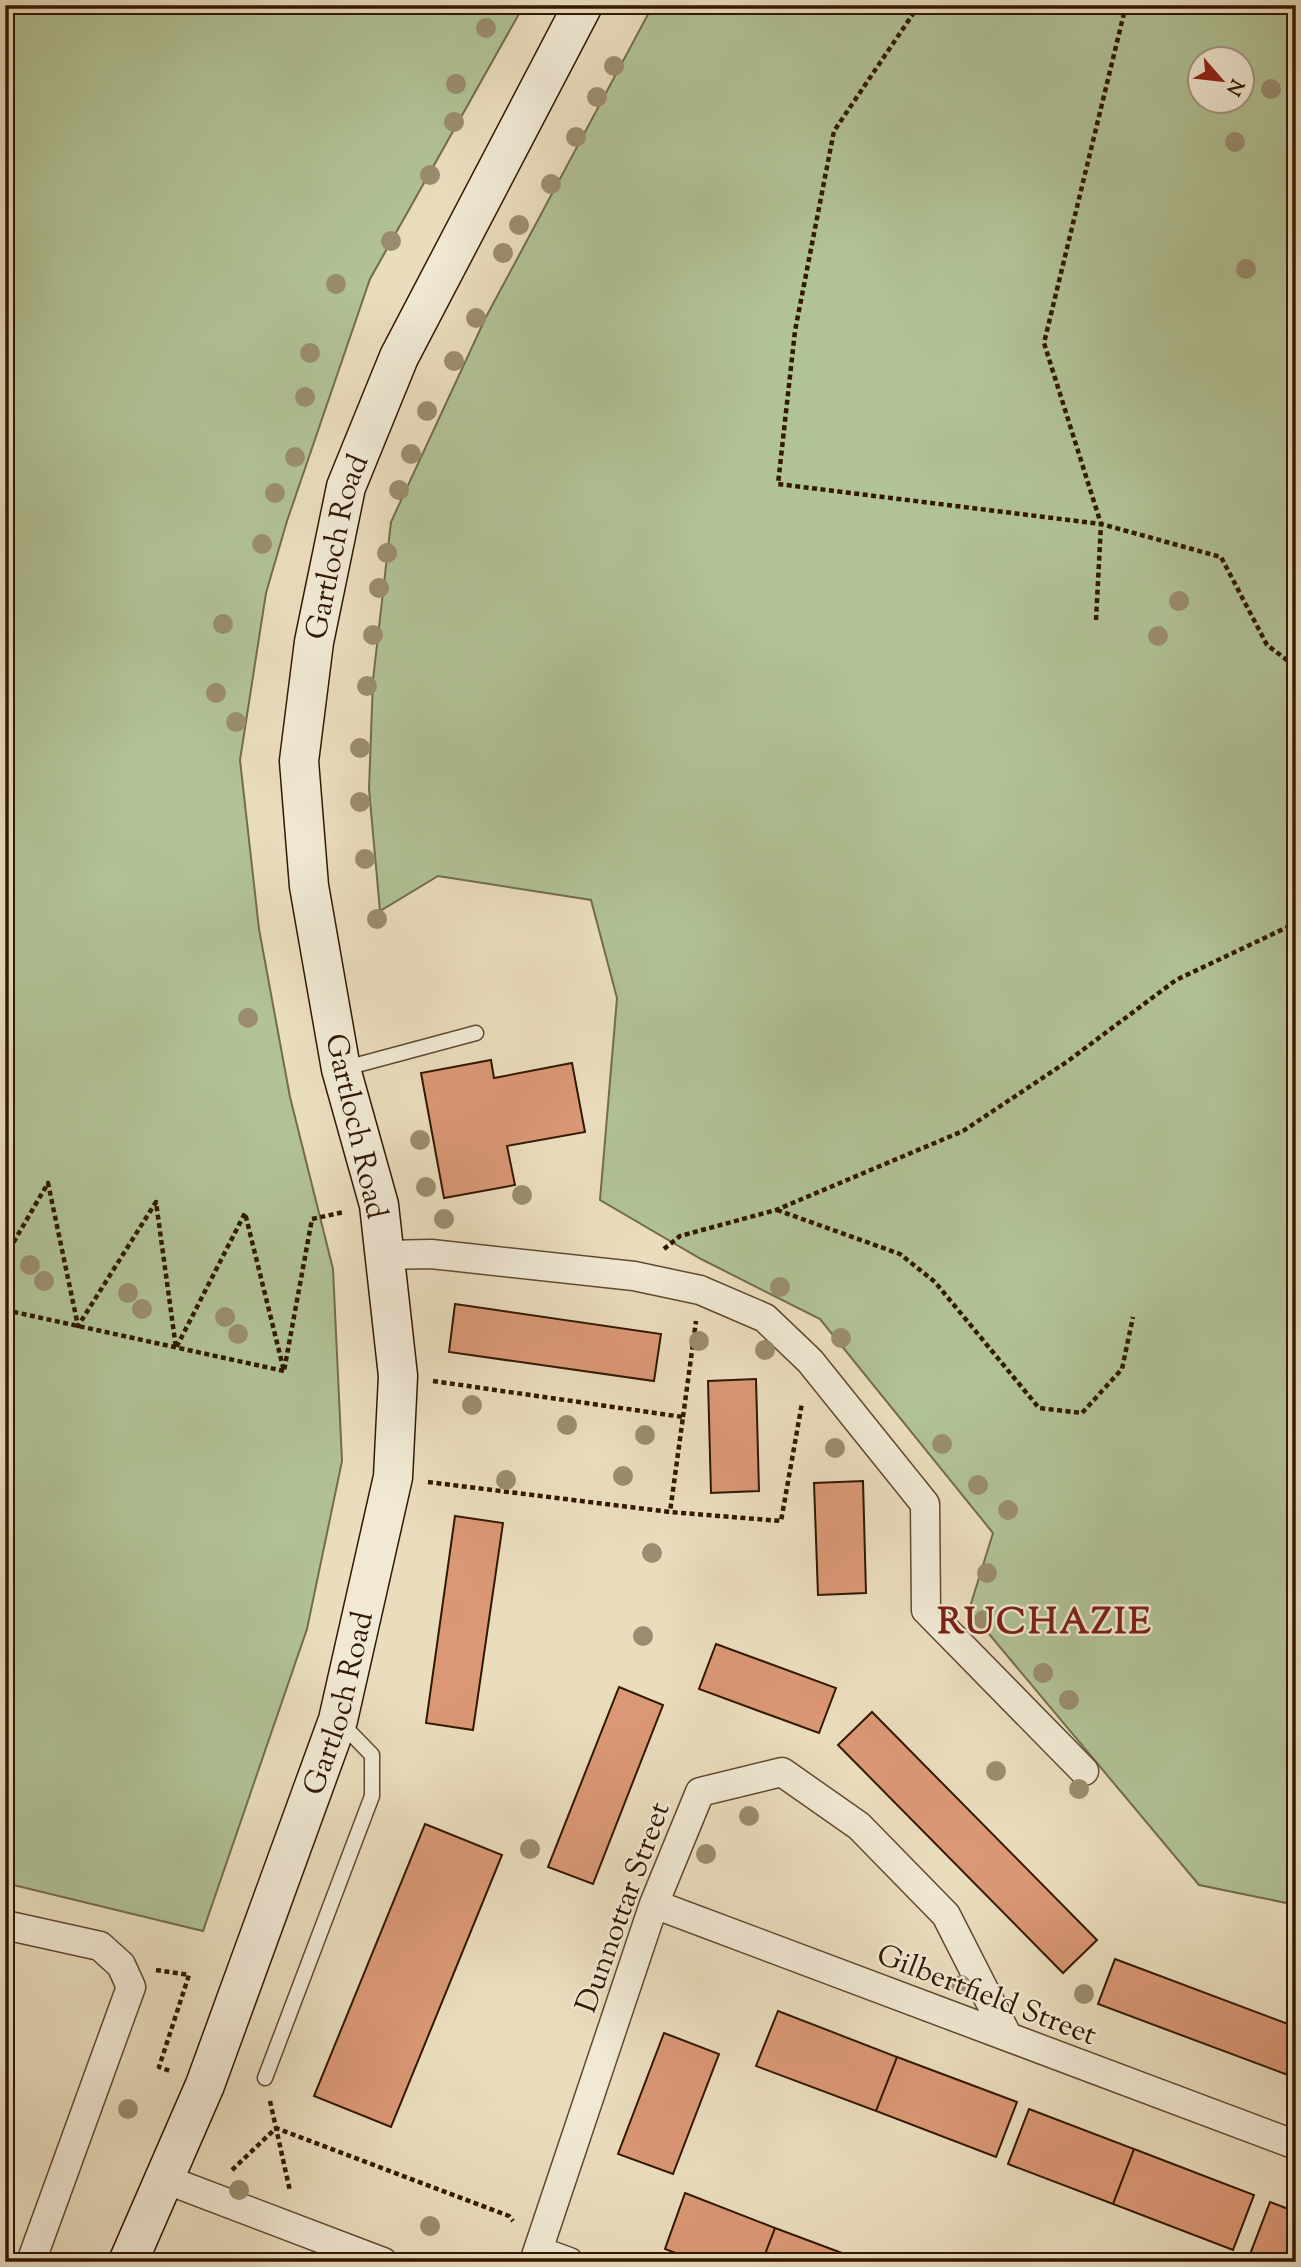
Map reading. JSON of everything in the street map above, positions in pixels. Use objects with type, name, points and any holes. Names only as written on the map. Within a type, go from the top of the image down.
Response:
[{"type":"main road","name":"Gartloch Road","points":[[128,2262],[162,2178],[205,2085],[338,1720],[393,1477],[398,1376],[379,1205],[341,1069],[309,886],[299,761],[314,642],[346,487],[399,357],[583,5]]},
{"type":"street","points":[[384,1255],[431,1254],[634,1276],[701,1290],[765,1318],[810,1361],[925,1504],[926,1610],[1084,1771]]},
{"type":"street","name":"Dunnottar Street","points":[[537,2256],[654,1904],[700,1792],[782,1772],[859,1826],[946,1915],[1008,2037]]},
{"type":"street","name":"Gilbertfield Street","points":[[654,1904],[1296,2145]]},
{"type":"street","points":[[5,1925],[100,1946],[121,1965],[131,1987],[31,2262]]},
{"type":"street","points":[[162,2178],[383,2262]]},
{"type":"street","points":[[537,2256],[569,2262]]},
{"type":"lane","points":[[341,1069],[476,1033]]},
{"type":"lane","points":[[265,2078],[372,1796],[372,1755],[338,1720]]},
{"type":"path","points":[[919,5],[834,131],[795,331],[778,484],[1101,524],[1221,557],[1267,645],[1296,667]]},
{"type":"path","points":[[1096,620],[1101,524],[1044,343],[1126,5]]},
{"type":"path","points":[[634,1276],[680,1236],[776,1210],[963,1130],[1068,1061],[1176,980],[1296,923]]},
{"type":"path","points":[[5,1257],[48,1183],[78,1326]]},
{"type":"path","points":[[78,1326],[156,1202],[176,1348]]},
{"type":"path","points":[[284,1371],[312,1219],[379,1205]]},
{"type":"path","points":[[776,1210],[900,1254],[935,1282],[1039,1408],[1082,1412],[1122,1369],[1133,1317]]},
{"type":"path","points":[[176,1348],[245,1213],[284,1371]]},
{"type":"path","points":[[670,1512],[701,1290]]},
{"type":"path","points":[[5,1310],[284,1371]]},
{"type":"path","points":[[393,1477],[670,1512],[781,1521],[810,1361]]},
{"type":"path","points":[[398,1376],[683,1417]]},
{"type":"path","points":[[206,2195],[276,2128],[509,2216],[537,2256]]},
{"type":"green space","points":[[5,5],[524,5],[370,279],[287,521],[266,593],[240,760],[259,929],[290,1097],[333,1269],[342,1461],[307,1629],[203,1931],[5,1883]]},
{"type":"green space","points":[[653,5],[1296,5],[1296,1905],[1199,1885],[969,1610],[993,1533],[820,1319],[701,1259],[600,1200],[617,998],[591,900],[438,876],[380,911],[369,789],[373,680],[391,522],[486,317]]},
{"type":"building","points":[[491,1060],[494,1078],[572,1063],[585,1132],[507,1146],[515,1185],[444,1198],[421,1073]]},
{"type":"building","points":[[455,1304],[661,1334],[654,1381],[449,1352]]},
{"type":"building","points":[[756,1379],[759,1491],[711,1493],[708,1381]]},
{"type":"building","points":[[863,1481],[866,1593],[818,1595],[814,1483]]},
{"type":"building","points":[[455,1516],[503,1523],[473,1730],[426,1723]]},
{"type":"building","points":[[716,1644],[836,1688],[819,1733],[699,1689]]},
{"type":"building","points":[[619,1687],[663,1705],[593,1884],[548,1867]]},
{"type":"building","points":[[872,1712],[1097,1940],[1063,1973],[838,1745]]},
{"type":"building","points":[[425,1824],[502,1855],[391,2127],[314,2096]]},
{"type":"building","points":[[1115,1959],[1296,2027],[1296,2078],[1098,2004]]},
{"type":"building","points":[[778,2011],[897,2057],[876,2111],[756,2066]]},
{"type":"building","points":[[664,2033],[719,2054],[673,2174],[618,2154]]},
{"type":"building","points":[[897,2057],[1017,2102],[996,2157],[876,2111]]},
{"type":"building","points":[[1029,2109],[1134,2149],[1113,2204],[1008,2164]]},
{"type":"building","points":[[1134,2149],[1254,2195],[1233,2250],[1113,2204]]},
{"type":"building","points":[[685,2193],[775,2228],[762,2262],[699,2262],[665,2249]]},
{"type":"building","points":[[1270,2202],[1296,2212],[1296,2262],[1261,2262],[1249,2257]]},
{"type":"building","points":[[775,2228],[866,2262],[762,2262]]},
{"type":"district","name":"RUCHAZIE","points":[[1045,1620]]}]
